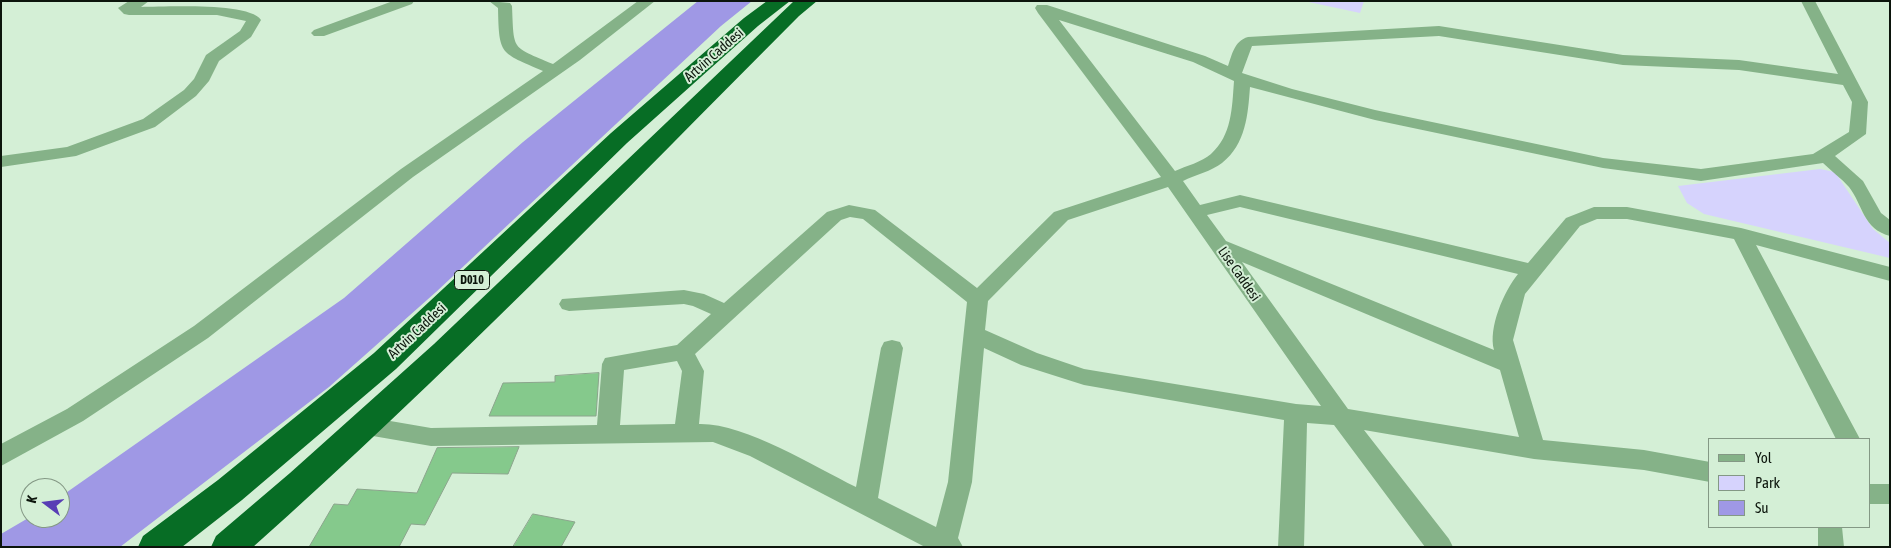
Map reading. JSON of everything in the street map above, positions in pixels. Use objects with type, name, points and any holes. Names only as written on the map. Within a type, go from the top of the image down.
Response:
[{"type":"highway","name":"Artvin Caddesi","points":[[154,547],[230,490],[385,360],[619,138],[752,22],[780,1]]},
{"type":"highway","name":"Artvin Caddesi","points":[[228,547],[367,426],[532,269],[792,12],[807,1]]},
{"type":"street","points":[[1,162],[70,152],[149,122],[190,93],[201,81],[212,58],[246,34],[254,20],[251,17],[217,10],[129,11],[125,8],[142,1]]},
{"type":"street","points":[[319,33],[407,1]]},
{"type":"street","points":[[1,456],[75,415],[201,332],[407,174],[574,57],[648,1]]},
{"type":"street","points":[[1041,6],[1199,59],[1238,77],[1286,94],[1375,115],[1603,163],[1701,175],[1818,159],[1857,134],[1860,102],[1808,1]]},
{"type":"street","points":[[505,3],[506,42],[514,52],[553,70]]},
{"type":"street","name":"Lise Caddesi","points":[[1041,6],[1172,179],[1341,417],[1440,547]]},
{"type":"street","points":[[367,426],[432,437],[714,433],[758,449],[947,545],[960,482],[976,335],[978,299],[1061,216],[1172,179],[1216,159],[1232,139],[1239,119],[1238,77],[1242,48],[1248,42],[1439,31],[1623,60],[1739,65],[1850,81]]},
{"type":"street","points":[[1824,155],[1857,184],[1873,217],[1890,230]]},
{"type":"street","points":[[1195,212],[1240,201],[1533,271]]},
{"type":"street","points":[[608,434],[613,364],[683,352],[834,216],[849,211],[868,214],[978,299]]},
{"type":"street","points":[[1534,450],[1502,340],[1515,292],[1574,222],[1594,213],[1627,213],[1741,234],[1890,274]]},
{"type":"street","points":[[1741,234],[1847,438]]},
{"type":"street","points":[[1218,245],[1510,365]]},
{"type":"street","points":[[569,304],[684,298],[697,299],[727,313]]},
{"type":"street","points":[[976,335],[1029,359],[1084,376],[1296,413],[1341,417],[1534,450],[1644,460],[1708,472]]},
{"type":"street","points":[[865,504],[892,348]]},
{"type":"street","points":[[683,352],[693,371],[686,433]]},
{"type":"street","points":[[1291,547],[1296,413]]},
{"type":"street","points":[[1830,528],[1831,547]]},
{"type":"green space","points":[[1304,1],[1364,1],[1360,13]]},
{"type":"green space","points":[[1820,169],[1835,172],[1873,229],[1890,243],[1890,258],[1704,214],[1687,203],[1678,186]]},
{"type":"water","points":[[698,1],[752,1],[721,26],[436,292],[329,387],[120,547],[1,547],[1,534],[20,523],[20,528],[70,528],[70,490],[344,298],[523,142]]},
{"type":"building","points":[[599,373],[596,416],[489,416],[503,383],[555,382],[555,376]]},
{"type":"building","points":[[519,447],[508,474],[452,473],[425,525],[411,524],[399,547],[309,547],[334,504],[348,505],[357,489],[417,493],[437,448]]},
{"type":"building","points":[[533,514],[575,522],[561,547],[513,547]]}]
